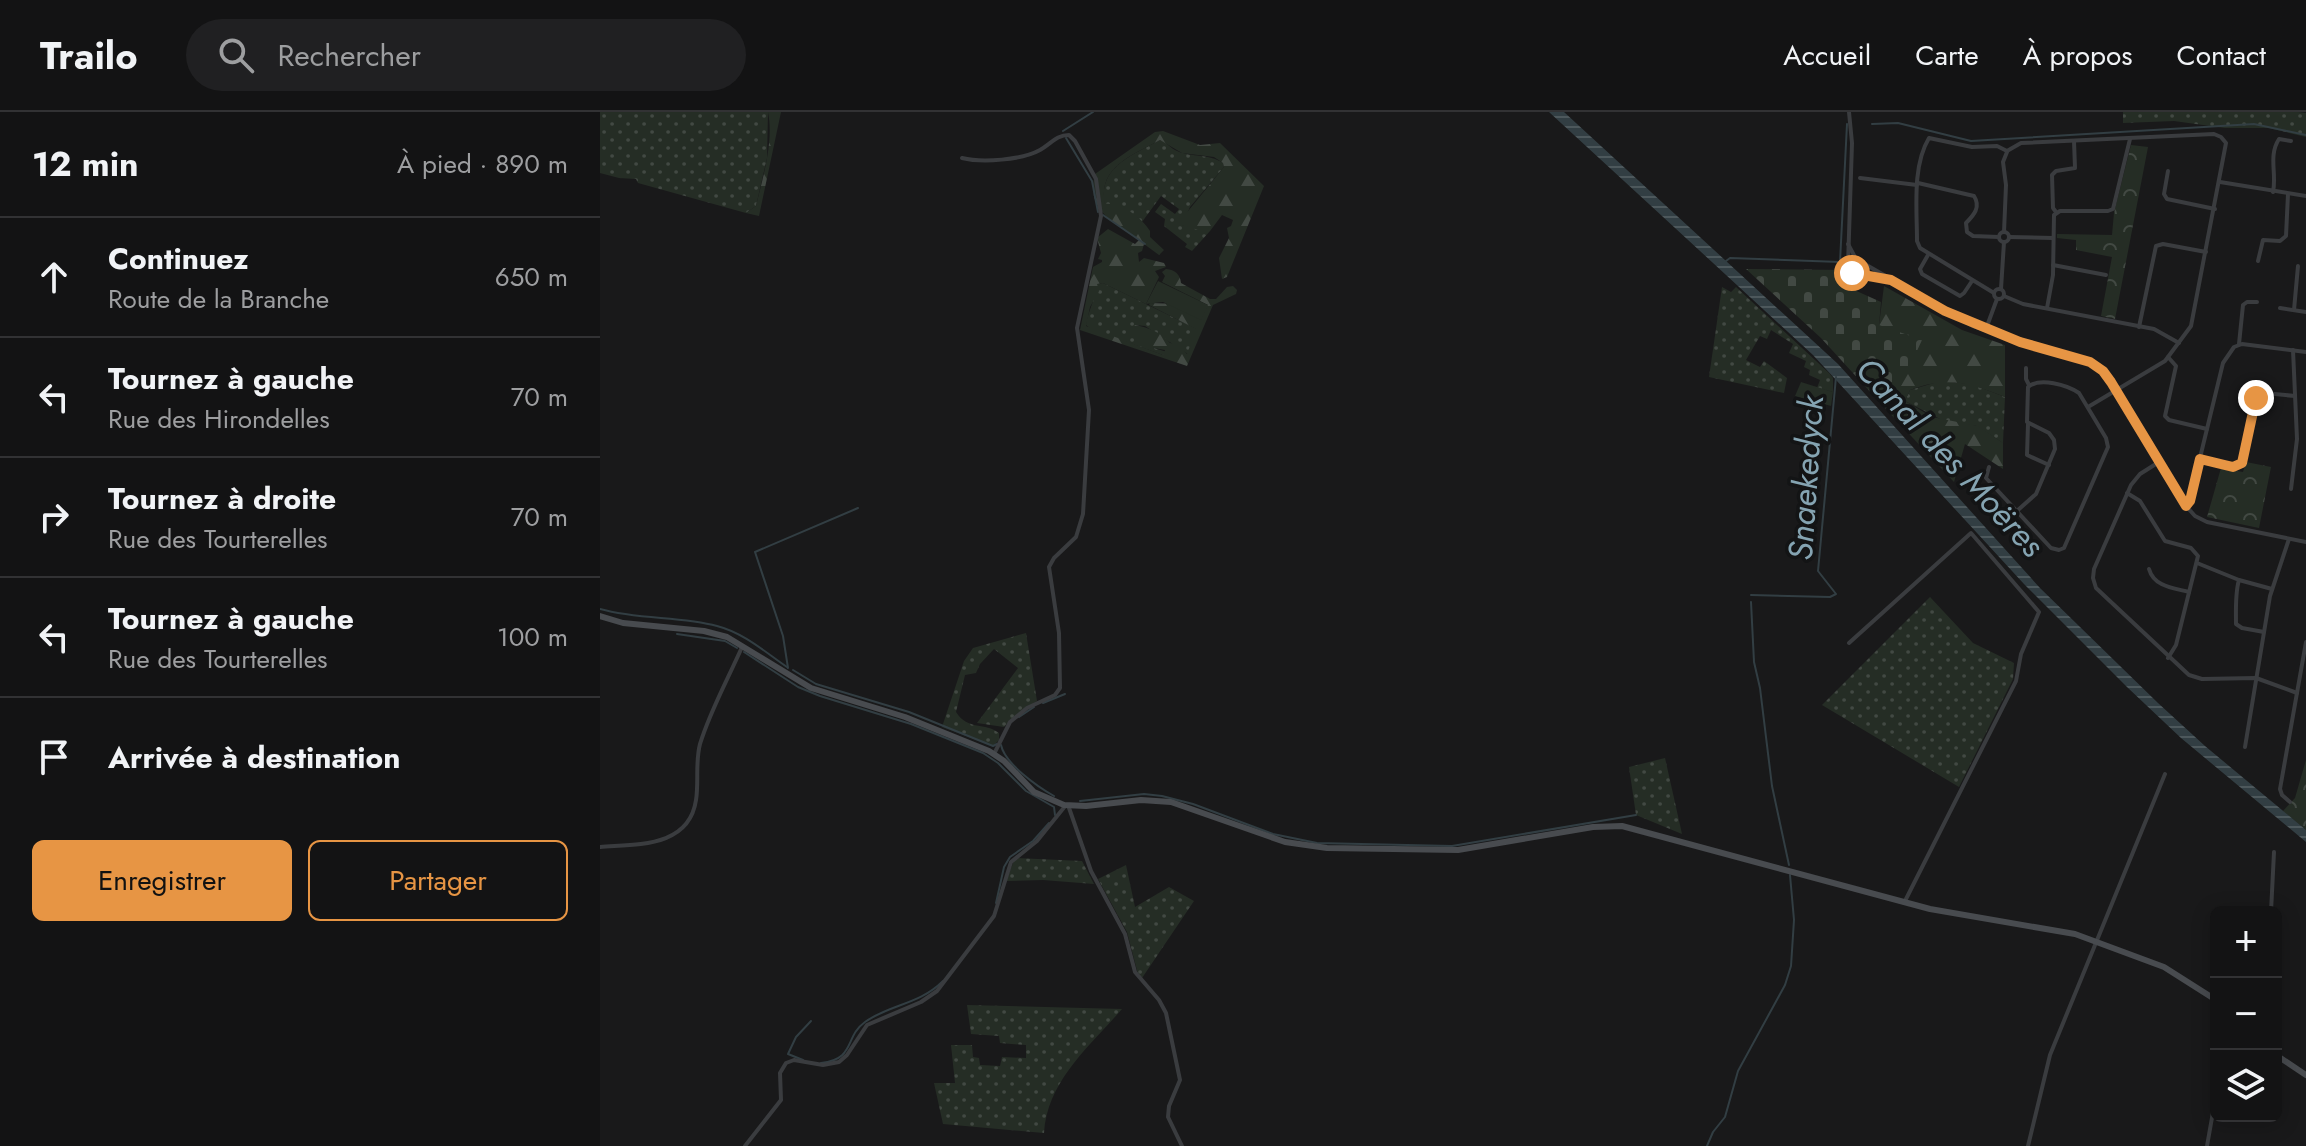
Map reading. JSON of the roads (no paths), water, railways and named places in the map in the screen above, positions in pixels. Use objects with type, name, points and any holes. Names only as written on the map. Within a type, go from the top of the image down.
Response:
[{"type":"main road","points":[[600,616],[623,623],[707,631],[727,637],[814,689],[905,717],[994,754],[1034,792],[1067,805],[1141,800],[1171,802],[1285,842],[1332,848],[1458,850],[1615,825],[1942,912],[2060,930],[2170,970],[2210,996]]},
{"type":"main road","points":[[2282,1059],[2306,1075]]},
{"type":"street","points":[[1849,112],[1852,143],[1848,266],[1852,273]]},
{"type":"street","points":[[962,158],[992,160],[1035,153],[1059,136],[1069,135],[1096,179],[1101,212],[1077,331],[1089,414],[1083,514],[1076,537],[1049,567],[1059,633],[1061,686],[1055,695],[1027,708],[1010,722],[994,754]]},
{"type":"street","points":[[1860,178],[1918,184],[1974,196],[1976,213],[1966,223],[1967,232],[1975,237],[1999,237],[2004,232],[2006,183],[2003,162],[2007,151],[2020,143],[2220,136],[2227,146],[2194,321],[2168,357],[2088,407]]},
{"type":"street","points":[[2007,151],[1998,147],[1968,146],[1929,138],[1918,184],[1917,242],[1921,250],[1995,296],[2162,332],[2179,343]]},
{"type":"street","points":[[2056,212],[2113,209],[2130,139]]},
{"type":"street","points":[[2273,192],[2277,175],[2272,163],[2276,143],[2279,139],[2291,141]]},
{"type":"street","points":[[2047,308],[2056,212],[2053,208],[2052,175],[2056,171],[2075,168],[2074,141]]},
{"type":"street","points":[[2168,171],[2164,194],[2167,199],[2215,209]]},
{"type":"street","points":[[2220,182],[2306,196]]},
{"type":"street","points":[[2258,261],[2263,240],[2281,241],[2286,235],[2288,194]]},
{"type":"street","points":[[2004,232],[2009,237],[2053,238]]},
{"type":"street","points":[[1999,237],[2004,242]]},
{"type":"street","points":[[2004,296],[2001,289],[2004,242],[2009,237]]},
{"type":"street","points":[[1848,244],[1853,256],[1862,263],[1945,311],[2020,342],[2090,362],[2103,371],[2194,515],[2205,521],[2306,542]]},
{"type":"street","points":[[2139,327],[2156,246],[2163,244],[2207,252]]},
{"type":"street","points":[[1928,255],[1920,272],[1960,296],[1972,280]]},
{"type":"street","points":[[1852,273],[1853,266],[1862,263]]},
{"type":"street","points":[[2053,265],[2106,275]]},
{"type":"street","points":[[2294,310],[2298,266]]},
{"type":"street","points":[[1852,273],[1891,280]]},
{"type":"street","points":[[1986,329],[1995,296],[2001,289]]},
{"type":"street","points":[[2239,344],[2243,305],[2248,301],[2257,302]]},
{"type":"street","points":[[2280,308],[2306,312]]},
{"type":"street","points":[[2186,506],[2190,501],[2223,362],[2233,348],[2239,344],[2306,352]]},
{"type":"street","points":[[2291,489],[2297,440],[2293,350]]},
{"type":"street","points":[[2168,357],[2176,366],[2165,416],[2207,429]]},
{"type":"street","points":[[2026,368],[2029,385],[2027,455],[2049,465]]},
{"type":"street","points":[[1989,467],[1987,480],[2051,548],[2059,550],[2065,547],[2108,449],[2107,440],[2074,389],[2046,383],[2029,385]]},
{"type":"street","points":[[2200,459],[2239,466],[2244,458],[2257,397],[2262,393],[2295,396]]},
{"type":"street","points":[[2018,510],[2036,494],[2055,451],[2054,439],[2045,430],[2028,424]]},
{"type":"street","points":[[2159,462],[2137,477],[2127,493],[2094,569],[2093,582],[2183,672],[2195,678],[2256,678],[2297,693]]},
{"type":"street","points":[[2127,493],[2140,501],[2165,541],[2194,550],[2198,556],[2176,647],[2168,658]]},
{"type":"street","points":[[1849,643],[1971,533],[2039,612],[2021,654],[2016,681],[1905,903]]},
{"type":"street","points":[[2245,747],[2272,589],[2289,538]]},
{"type":"street","points":[[2197,563],[2272,589]]},
{"type":"street","points":[[2149,569],[2151,577],[2158,583],[2190,592]]},
{"type":"street","points":[[2239,580],[2235,591],[2238,605],[2236,624],[2240,628],[2264,632]]},
{"type":"street","points":[[2290,802],[2280,791],[2306,642]]},
{"type":"street","points":[[600,847],[663,840],[688,821],[696,800],[699,747],[743,645]]},
{"type":"street","points":[[2028,1146],[2048,1060],[2165,774]]},
{"type":"street","points":[[745,1146],[780,1103],[780,1073],[784,1065],[794,1060],[817,1065],[836,1063],[847,1055],[867,1025],[924,1001],[939,989],[994,916],[1011,862],[1035,843],[1067,805]]},
{"type":"street","points":[[1067,805],[1092,875],[1123,930],[1135,972],[1166,1013],[1180,1078],[1168,1117],[1182,1146]]},
{"type":"street","points":[[2271,906],[2274,852]]},
{"type":"street","points":[[2207,1146],[2211,1122]]},
{"type":"waterway","points":[[1063,131],[1093,112]]},
{"type":"waterway","name":"Snaekedyck","points":[[1872,124],[1898,123],[1971,141],[2254,124],[2306,135]]},
{"type":"waterway","name":"Snaekedyck","points":[[1726,261],[1730,258],[1840,262],[1847,124]]},
{"type":"waterway","points":[[1066,138],[1092,181],[1098,212]]},
{"type":"waterway","points":[[1103,215],[1145,244]]},
{"type":"waterway","name":"Snaekedyck","points":[[1751,595],[1830,597],[1836,594],[1818,571],[1836,377]]},
{"type":"waterway","points":[[788,668],[783,636],[755,552],[858,508]]},
{"type":"waterway","name":"Snaekedyck","points":[[1751,602],[1754,662],[1772,786],[1789,865]]},
{"type":"waterway","points":[[600,609],[727,629],[787,667]]},
{"type":"waterway","points":[[677,634],[725,641],[737,648]]},
{"type":"waterway","points":[[744,652],[798,687],[911,724],[983,753],[998,763],[1026,791],[1054,807],[1055,815]]},
{"type":"waterway","points":[[793,670],[816,684],[909,712],[993,746],[997,744]]},
{"type":"waterway","points":[[1043,703],[1065,694]]},
{"type":"waterway","points":[[1019,717],[1034,707]]},
{"type":"waterway","points":[[1001,745],[1015,767],[1054,796]]},
{"type":"waterway","points":[[1080,801],[1144,794],[1162,796],[1193,804],[1273,834],[1317,843],[1452,846],[1636,815]]},
{"type":"waterway","points":[[996,903],[1004,867],[1010,857],[1033,841],[1049,823]]},
{"type":"waterway","name":"Snaekedyck","points":[[1707,1146],[1725,1117],[1738,1071],[1785,985],[1791,966],[1794,920],[1790,875]]},
{"type":"waterway","points":[[821,1063],[840,1057],[865,1022],[924,995],[943,981]]},
{"type":"waterway","points":[[803,1060],[788,1054],[796,1037],[811,1021]]},
{"type":"water label","name":"Canal des Moëres","points":[[1950,457]]}]
